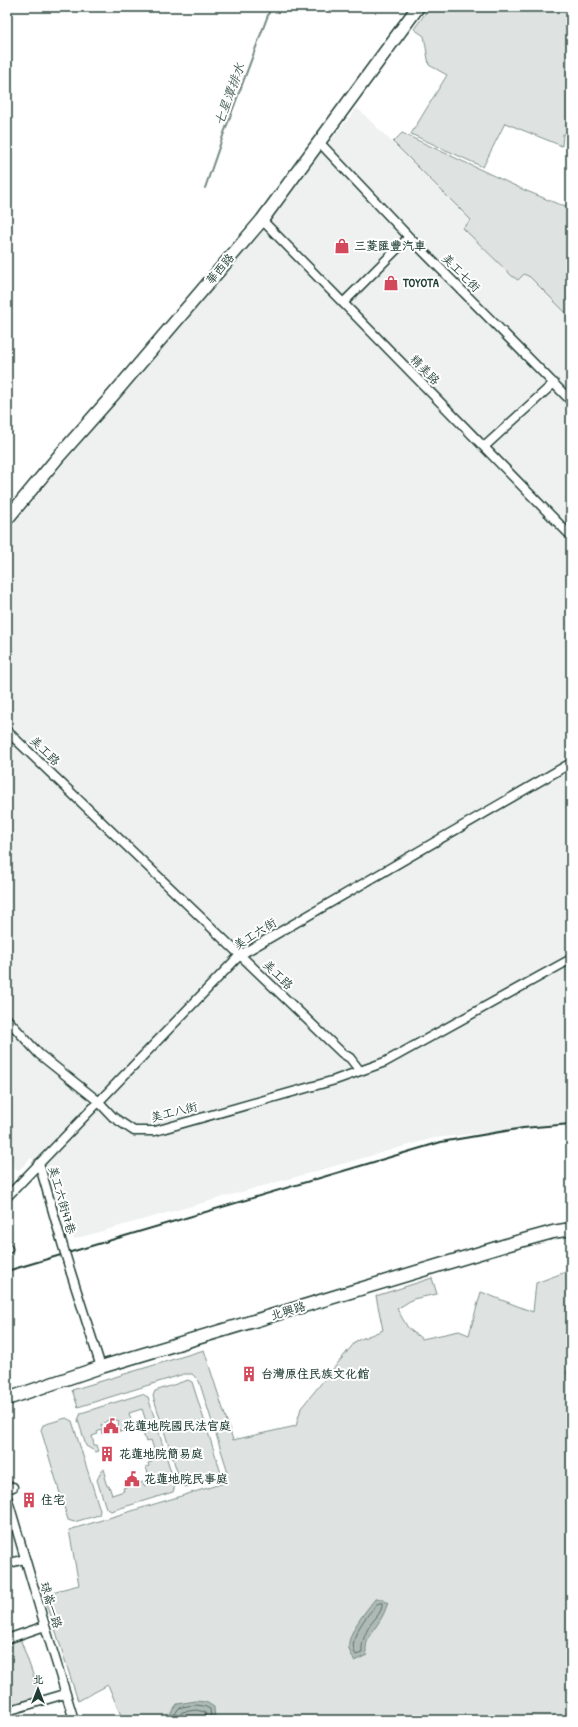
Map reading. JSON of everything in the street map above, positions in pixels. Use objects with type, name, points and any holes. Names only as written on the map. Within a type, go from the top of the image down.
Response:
[{"type":"street","name":"華西路","points":[[7,519],[59,456],[262,220],[418,7]]},
{"type":"street","name":"美工七街","points":[[320,142],[409,237],[554,382],[571,401]]},
{"type":"street","name":"精美路","points":[[262,220],[571,536]]},
{"type":"street","points":[[343,303],[409,237]]},
{"type":"street","points":[[484,447],[554,382]]},
{"type":"street","name":"美工路","points":[[7,731],[240,955],[350,1058],[360,1071]]},
{"type":"street","name":"美工六街","points":[[7,1196],[240,955],[571,763]]},
{"type":"street","points":[[360,1071],[385,1062],[571,959]]},
{"type":"street","name":"美工八街","points":[[7,1019],[39,1054],[98,1102],[113,1117],[134,1131],[155,1131],[335,1080],[360,1071]]},
{"type":"street","name":"美工六街47巷","points":[[39,1163],[62,1244],[101,1367]]},
{"type":"street","name":"北興路","points":[[7,1399],[101,1367],[520,1241],[553,1232],[571,1229]]},
{"type":"street","name":"球崙一路","points":[[7,1497],[24,1559],[74,1720]]},
{"type":"street","points":[[7,1564],[24,1559]]},
{"type":"street","points":[[7,1639],[45,1626]]},
{"type":"street","points":[[7,1711],[65,1694]]},
{"type":"shaded area","points":[[430,7],[571,7],[571,134],[563,134],[562,146],[505,123],[483,167],[411,134],[447,75],[429,65],[424,36],[414,29]]},
{"type":"shaded area","points":[[357,108],[571,316],[571,1124],[434,1138],[74,1239],[46,1170],[31,1158],[18,1171],[7,1160],[7,532]]},
{"type":"shaded area","points":[[402,133],[522,189],[558,204],[571,207],[571,318],[530,277],[524,274],[518,280],[512,276],[463,228],[471,220],[393,142]]},
{"type":"shaded area","points":[[568,1271],[571,1272],[571,1371],[566,1372],[571,1383],[571,1720],[123,1720],[108,1685],[78,1701],[44,1594],[79,1585],[69,1530],[224,1483],[227,1478],[227,1469],[199,1381],[192,1374],[184,1374],[78,1407],[72,1390],[204,1350],[233,1440],[296,1426],[301,1408],[356,1341],[383,1330],[376,1296],[432,1278],[437,1294],[413,1299],[397,1309],[408,1328],[422,1339],[459,1331],[469,1335],[481,1292],[533,1312],[536,1283]]},
{"type":"shaded area","points":[[188,1380],[192,1382],[221,1473],[220,1476],[186,1487],[181,1484],[153,1396],[155,1391]]},
{"type":"shaded area","points":[[142,1394],[148,1397],[175,1485],[173,1492],[111,1511],[106,1508],[97,1480],[102,1470],[104,1469],[106,1476],[104,1477],[112,1495],[124,1491],[123,1488],[143,1482],[144,1486],[151,1483],[146,1467],[149,1466],[148,1463],[152,1462],[151,1460],[157,1458],[151,1440],[146,1442],[143,1433],[141,1432],[144,1431],[141,1426],[147,1424],[142,1409],[129,1413],[133,1428],[120,1432],[118,1425],[119,1421],[116,1420],[107,1421],[103,1424],[101,1426],[105,1433],[102,1434],[101,1430],[97,1432],[98,1434],[92,1436],[94,1445],[97,1445],[99,1451],[96,1452],[86,1446],[78,1420],[81,1413]]},
{"type":"shaded area","points":[[66,1418],[72,1421],[100,1510],[99,1515],[74,1522],[68,1520],[41,1430],[43,1425]]},
{"type":"shaded area","points":[[20,1638],[41,1697],[7,1707],[7,1642]]},
{"type":"water","points":[[375,1599],[382,1599],[388,1603],[384,1614],[368,1639],[366,1650],[367,1655],[354,1661],[349,1649],[351,1637],[362,1616]]},
{"type":"water","points":[[196,1701],[206,1702],[214,1707],[215,1720],[169,1720],[168,1717],[177,1704]]},
{"type":"waterway","name":"七星潭排水","points":[[205,188],[271,7]]},
{"type":"railway","points":[[7,1271],[441,1142],[523,1128],[571,1124]]},
{"type":"place","name":"三菱匯豐汽車","points":[[342,246]]},
{"type":"place","name":"TOYOTA","points":[[391,283]]},
{"type":"place","name":"台灣原住民族文化館","points":[[249,1374]]},
{"type":"place","name":"花蓮地院國民法官庭","points":[[111,1426]]},
{"type":"place","name":"花蓮地院簡易庭","points":[[107,1454]]},
{"type":"place","name":"花蓮地院民事庭","points":[[132,1479]]},
{"type":"place","name":"住宅","points":[[29,1500]]}]
